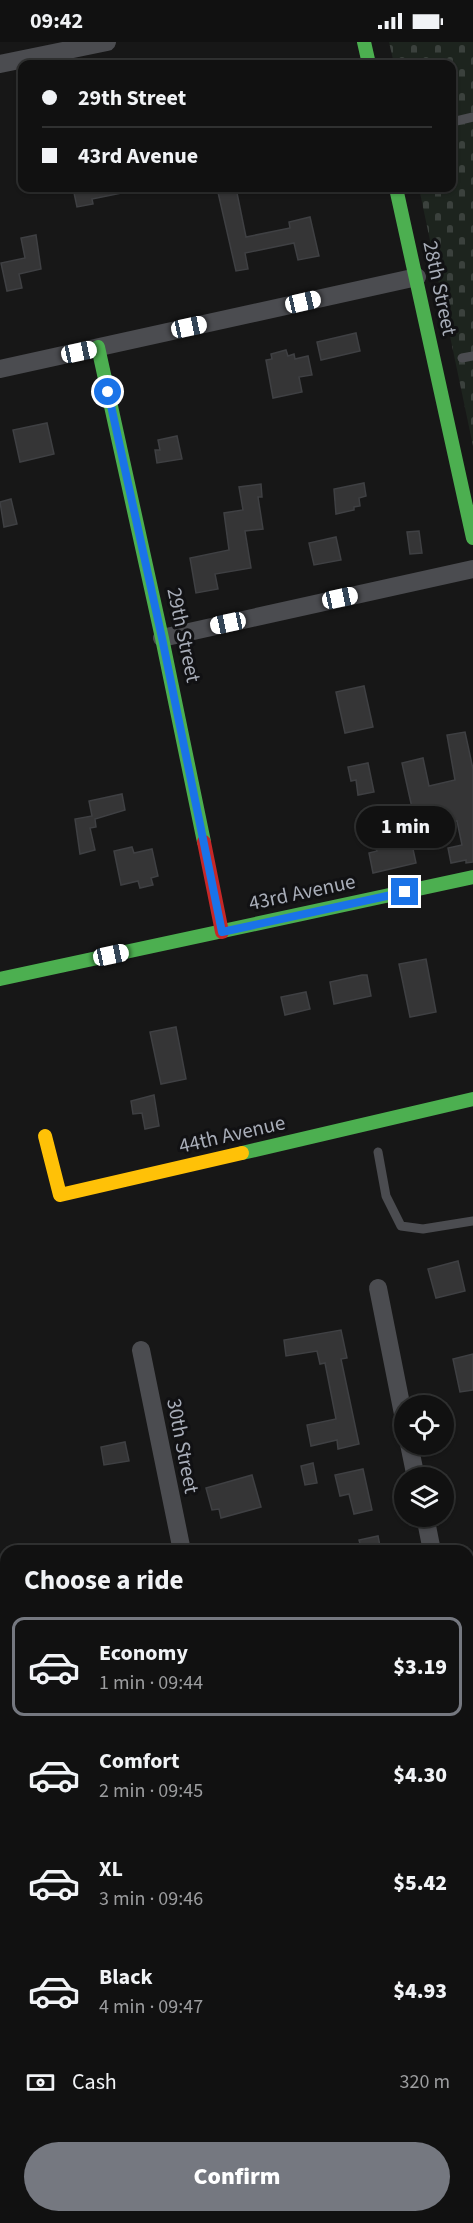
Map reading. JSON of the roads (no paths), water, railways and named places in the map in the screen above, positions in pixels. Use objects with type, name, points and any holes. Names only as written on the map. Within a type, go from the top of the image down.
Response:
[{"type":"street","points":[[19,60],[107,42]]},
{"type":"street","points":[[364,42],[368,60]]},
{"type":"street","points":[[0,64],[18,60]]},
{"type":"street","name":"28th Street","points":[[397,192],[473,538]]},
{"type":"street","points":[[0,369],[417,277]]},
{"type":"street","name":"29th Street","points":[[98,347],[162,638],[222,932]]},
{"type":"street","points":[[162,638],[473,569]]},
{"type":"street","name":"43rd Avenue","points":[[0,979],[473,877]]},
{"type":"street","name":"44th Avenue","points":[[45,1136],[60,1195],[473,1099]]},
{"type":"street","points":[[378,1288],[399,1395]]},
{"type":"street","name":"30th Street","points":[[141,1350],[181,1545]]},
{"type":"street","points":[[427,1527],[431,1545]]},
{"type":"lane","points":[[456,121],[473,117]]},
{"type":"lane","points":[[462,358],[473,356]]},
{"type":"lane","points":[[378,1152],[386,1196],[401,1226],[423,1229],[473,1221]]}]
